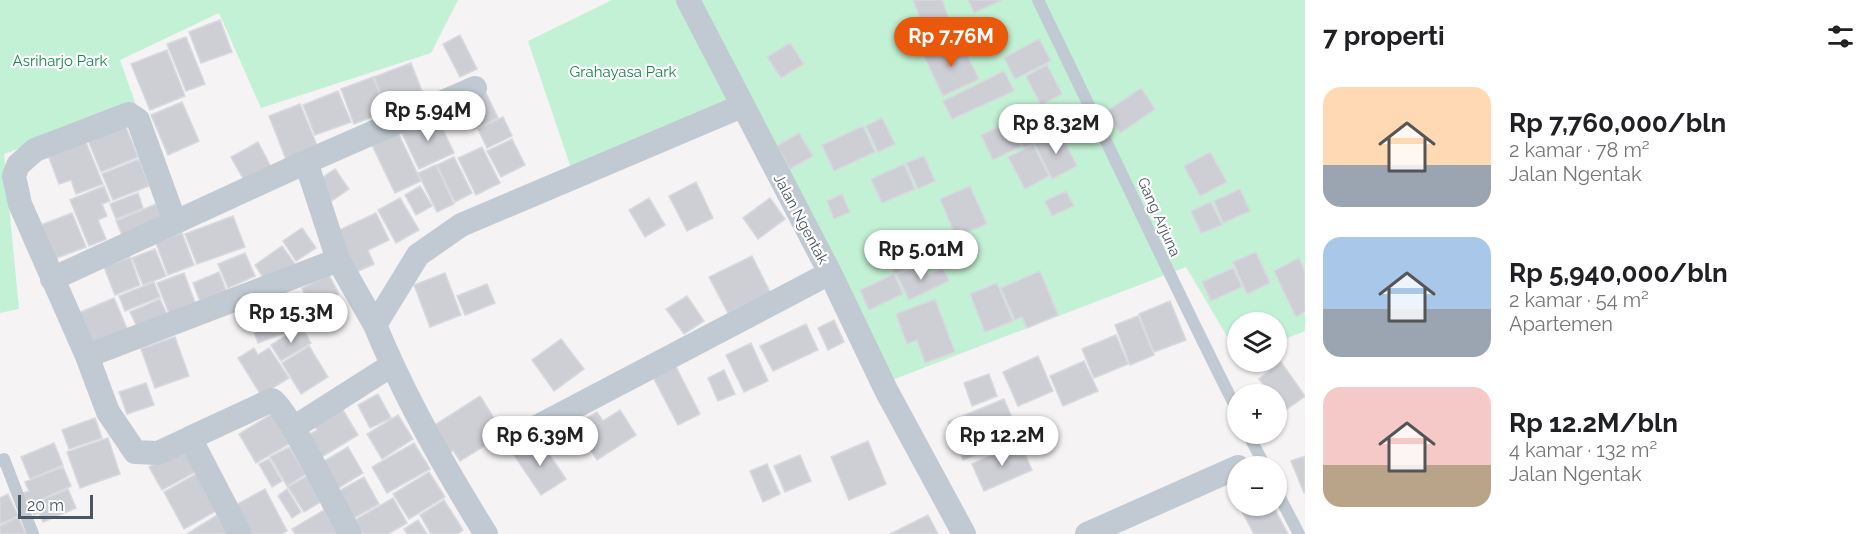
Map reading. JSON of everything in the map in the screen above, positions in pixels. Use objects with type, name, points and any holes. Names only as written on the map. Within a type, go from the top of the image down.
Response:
[{"type":"street","name":"Jalan Ngentak","points":[[688,0],[830,273],[886,390],[964,534]]},
{"type":"street","points":[[52,279],[306,162],[475,88]]},
{"type":"street","points":[[375,325],[418,255],[461,225],[742,105]]},
{"type":"street","points":[[175,222],[134,116],[123,115],[35,150],[18,165],[14,176],[15,187],[108,412],[135,452],[158,453],[272,400],[277,403],[293,428],[350,534]]},
{"type":"street","points":[[306,162],[338,260],[375,325],[392,365],[448,472],[486,534]]},
{"type":"street","points":[[87,357],[338,260]]},
{"type":"street","points":[[512,440],[830,273]]},
{"type":"street","points":[[293,428],[392,365]]},
{"type":"street","points":[[190,438],[240,534]]},
{"type":"street","points":[[1087,534],[1227,474]]},
{"type":"lane","name":"Gang Arjuna","points":[[1038,0],[1123,173],[1170,278],[1227,390]]},
{"type":"lane","points":[[0,461],[4,459],[33,534]]},
{"type":"lane","points":[[1287,511],[1299,534]]},
{"type":"green space","name":"Asriharjo Park","points":[[0,0],[458,0],[431,53],[261,108],[219,13],[120,60],[136,105],[4,154],[19,309],[0,313]]},
{"type":"green space","name":"Grahayasa Park","points":[[612,0],[679,0],[729,101],[572,171],[528,41]]},
{"type":"green space","points":[[692,0],[1305,0],[1305,331],[1287,338],[1287,312],[1227,312],[1227,336],[1186,267],[887,382]]},
{"type":"building","points":[[913,0],[942,0],[951,24],[926,33]]},
{"type":"building","points":[[968,0],[1002,0],[974,13]]},
{"type":"building","points":[[220,20],[232,52],[201,63],[189,32]]},
{"type":"building","points":[[460,35],[477,69],[460,77],[443,44]]},
{"type":"building","points":[[186,37],[205,84],[186,91],[167,44]]},
{"type":"building","points":[[959,39],[979,79],[943,96],[924,56]]},
{"type":"building","points":[[1039,39],[1051,61],[1015,79],[1004,58]]},
{"type":"building","points":[[790,43],[804,64],[781,78],[767,57]]},
{"type":"building","points":[[167,50],[185,96],[150,110],[131,64]]},
{"type":"building","points":[[411,63],[425,99],[388,112],[374,77]]},
{"type":"building","points":[[1047,65],[1062,94],[1041,105],[1026,76]]},
{"type":"building","points":[[1004,71],[1014,91],[952,119],[943,101]]},
{"type":"building","points":[[373,77],[386,111],[354,124],[341,89]]},
{"type":"building","points":[[1141,88],[1155,109],[1120,133],[1106,112]]},
{"type":"building","points":[[484,89],[498,118],[474,129],[461,100]]},
{"type":"building","points":[[338,91],[351,122],[315,135],[303,105]]},
{"type":"building","points":[[182,102],[199,141],[168,155],[151,115]]},
{"type":"building","points":[[300,104],[319,150],[287,162],[269,116]]},
{"type":"building","points":[[1041,107],[1045,117],[1052,113],[1061,130],[1024,148],[1011,122]]},
{"type":"building","points":[[436,115],[454,153],[419,169],[401,131]]},
{"type":"building","points":[[503,117],[512,136],[487,148],[478,129]]},
{"type":"building","points":[[882,118],[895,144],[878,152],[866,126]]},
{"type":"building","points":[[1009,122],[1021,146],[993,160],[981,135]]},
{"type":"building","points":[[125,125],[138,157],[101,172],[88,140]]},
{"type":"building","points":[[863,126],[875,152],[834,171],[822,145]]},
{"type":"building","points":[[1059,131],[1077,166],[1052,179],[1035,144]]},
{"type":"building","points":[[398,133],[421,181],[395,193],[372,145]]},
{"type":"building","points":[[799,133],[813,156],[790,169],[777,146]]},
{"type":"building","points":[[512,139],[525,165],[501,177],[487,151]]},
{"type":"building","points":[[85,140],[103,184],[76,194],[71,180],[59,184],[48,155]]},
{"type":"building","points":[[258,142],[271,167],[245,182],[231,157]]},
{"type":"building","points":[[1033,145],[1049,176],[1025,189],[1008,157]]},
{"type":"building","points":[[482,147],[500,183],[476,195],[458,158]]},
{"type":"building","points":[[1210,152],[1227,182],[1200,196],[1184,166]]},
{"type":"building","points":[[924,156],[935,181],[918,189],[906,163]]},
{"type":"building","points":[[454,157],[472,193],[455,202],[437,165]]},
{"type":"building","points":[[139,159],[149,186],[113,200],[102,174]]},
{"type":"building","points":[[904,164],[915,189],[882,203],[871,179]]},
{"type":"building","points":[[436,165],[454,204],[437,212],[418,173]]},
{"type":"building","points":[[335,169],[349,189],[330,202],[316,182]]},
{"type":"building","points":[[696,182],[713,218],[687,231],[669,196]]},
{"type":"building","points":[[104,186],[110,201],[102,204],[107,216],[98,220],[106,239],[89,246],[70,200]]},
{"type":"building","points":[[420,186],[432,206],[416,215],[405,195]]},
{"type":"building","points":[[970,186],[987,224],[956,237],[940,199]]},
{"type":"building","points":[[1240,189],[1250,211],[1223,223],[1214,201]]},
{"type":"building","points":[[1066,191],[1074,206],[1052,216],[1045,201]]},
{"type":"building","points":[[138,193],[143,208],[116,219],[110,204]]},
{"type":"building","points":[[842,194],[850,212],[834,219],[827,201]]},
{"type":"building","points":[[400,198],[419,230],[396,243],[378,210]]},
{"type":"building","points":[[649,198],[665,225],[645,237],[629,210]]},
{"type":"building","points":[[770,198],[785,219],[758,239],[743,218]]},
{"type":"building","points":[[1211,202],[1222,225],[1201,233],[1191,211]]},
{"type":"building","points":[[156,204],[163,220],[123,237],[116,221]]},
{"type":"building","points":[[72,213],[86,247],[54,259],[41,225]]},
{"type":"building","points":[[376,213],[389,240],[368,250],[374,264],[354,273],[335,232]]},
{"type":"building","points":[[233,216],[245,247],[197,264],[185,234]]},
{"type":"building","points":[[302,228],[316,248],[296,261],[283,241]]},
{"type":"building","points":[[918,231],[931,258],[895,274],[883,248]]},
{"type":"building","points":[[182,233],[194,265],[168,275],[156,243]]},
{"type":"building","points":[[282,246],[295,264],[267,284],[255,265]]},
{"type":"building","points":[[155,249],[166,276],[143,285],[132,258]]},
{"type":"building","points":[[1256,252],[1270,283],[1247,294],[1233,262]]},
{"type":"building","points":[[245,253],[255,276],[228,288],[218,264]]},
{"type":"building","points":[[752,256],[770,292],[728,313],[709,277]]},
{"type":"building","points":[[130,257],[140,285],[115,295],[104,267]]},
{"type":"building","points":[[1299,258],[1305,272],[1305,312],[1296,317],[1274,271]]},
{"type":"building","points":[[923,263],[928,275],[943,268],[949,281],[909,300],[897,275]]},
{"type":"building","points":[[1233,268],[1242,287],[1211,301],[1202,282]]},
{"type":"building","points":[[1040,271],[1058,315],[1027,328],[1022,317],[1015,320],[1001,288]]},
{"type":"building","points":[[219,272],[226,290],[200,301],[193,283]]},
{"type":"building","points":[[184,273],[197,308],[171,318],[157,283]]},
{"type":"building","points":[[445,273],[461,315],[430,327],[414,285]]},
{"type":"building","points":[[894,274],[903,294],[869,310],[860,290]]},
{"type":"building","points":[[329,275],[339,294],[311,307],[302,288]]},
{"type":"building","points":[[154,282],[160,297],[125,311],[119,296]]},
{"type":"building","points":[[997,283],[1013,321],[985,332],[970,294]]},
{"type":"building","points":[[487,284],[495,303],[465,315],[457,296]]},
{"type":"building","points":[[302,294],[314,319],[292,329],[280,304]]},
{"type":"building","points":[[687,296],[704,321],[684,334],[666,309]]},
{"type":"building","points":[[114,298],[128,331],[90,347],[76,314]]},
{"type":"building","points":[[160,299],[169,319],[139,331],[130,312]]},
{"type":"building","points":[[935,299],[955,352],[925,363],[917,340],[907,344],[896,314]]},
{"type":"building","points":[[1170,301],[1186,340],[1154,352],[1139,314]]},
{"type":"building","points":[[282,312],[289,331],[258,343],[251,324]]},
{"type":"building","points":[[1138,316],[1154,355],[1130,365],[1115,325]]},
{"type":"building","points":[[834,320],[844,342],[828,350],[818,328]]},
{"type":"building","points":[[806,324],[818,350],[773,371],[760,346]]},
{"type":"building","points":[[301,326],[311,343],[281,361],[271,345]]},
{"type":"building","points":[[1116,335],[1128,364],[1094,378],[1082,349]]},
{"type":"building","points":[[175,337],[189,376],[155,388],[141,349]]},
{"type":"building","points":[[561,339],[584,369],[554,391],[532,360]]},
{"type":"building","points":[[751,343],[768,381],[744,392],[726,355]]},
{"type":"building","points":[[309,346],[328,377],[301,394],[282,363]]},
{"type":"building","points":[[254,348],[258,355],[269,348],[289,378],[261,395],[238,358]]},
{"type":"building","points":[[1038,356],[1053,391],[1018,406],[1003,372]]},
{"type":"building","points":[[1084,361],[1098,391],[1063,406],[1050,376]]},
{"type":"building","points":[[674,363],[700,414],[678,425],[652,375]]},
{"type":"building","points":[[724,370],[735,394],[718,401],[708,378]]},
{"type":"building","points":[[1287,370],[1305,396],[1287,409],[1287,384],[1263,384],[1259,379],[1268,372]]},
{"type":"building","points":[[989,374],[997,396],[972,406],[964,383]]},
{"type":"building","points":[[146,383],[154,405],[127,414],[119,392]]},
{"type":"building","points":[[378,394],[391,418],[370,428],[358,405]]},
{"type":"building","points":[[480,396],[504,434],[460,461],[453,450],[446,455],[430,428]]},
{"type":"building","points":[[1004,399],[1020,437],[963,460],[948,422]]},
{"type":"building","points":[[340,405],[358,435],[320,458],[307,436],[317,430],[312,421]]},
{"type":"building","points":[[620,410],[636,435],[597,460],[575,425],[597,412],[603,421]]},
{"type":"building","points":[[272,414],[289,444],[256,463],[239,434]]},
{"type":"building","points":[[398,415],[413,439],[382,459],[367,434]]},
{"type":"building","points":[[95,418],[102,438],[69,449],[62,430]]},
{"type":"building","points":[[108,438],[120,474],[80,488],[67,452]]},
{"type":"building","points":[[538,438],[566,479],[541,495],[514,455]]},
{"type":"building","points":[[868,441],[886,484],[849,500],[831,457]]},
{"type":"building","points":[[54,443],[63,465],[30,479],[21,457]]},
{"type":"building","points":[[414,443],[430,469],[387,493],[372,467]]},
{"type":"building","points":[[1020,443],[1032,470],[984,491],[972,464]]},
{"type":"building","points":[[184,447],[197,471],[162,490],[149,467]]},
{"type":"building","points":[[289,447],[306,474],[287,486],[270,457]]},
{"type":"building","points":[[348,447],[363,473],[337,489],[321,463]]},
{"type":"building","points":[[800,455],[811,481],[785,492],[774,466]]},
{"type":"building","points":[[1305,456],[1305,492],[1304,493],[1291,461]]},
{"type":"building","points":[[269,459],[282,481],[272,487],[259,464]]},
{"type":"building","points":[[767,464],[780,494],[763,502],[750,471]]},
{"type":"building","points":[[63,467],[71,486],[28,505],[23,493],[29,491],[25,482]]},
{"type":"building","points":[[429,472],[445,497],[409,519],[393,494]]},
{"type":"building","points":[[196,474],[216,511],[184,529],[164,492]]},
{"type":"building","points":[[307,476],[322,501],[304,512],[288,487]]},
{"type":"building","points":[[364,477],[379,504],[354,518],[339,491]]},
{"type":"building","points":[[68,489],[76,508],[43,522],[39,513],[34,515],[30,505]]},
{"type":"building","points":[[265,489],[287,531],[281,534],[247,534],[232,507]]},
{"type":"building","points":[[287,489],[301,512],[292,518],[278,496]]},
{"type":"building","points":[[8,494],[18,516],[0,524],[0,498]]},
{"type":"building","points":[[393,498],[407,523],[388,534],[363,534],[355,520]]},
{"type":"building","points":[[444,500],[463,530],[457,534],[431,534],[420,515]]},
{"type":"building","points":[[324,510],[337,534],[295,534],[292,529]]},
{"type":"building","points":[[217,515],[228,534],[187,534]]},
{"type":"building","points":[[928,515],[938,534],[890,534]]},
{"type":"building","points":[[1244,516],[1278,516],[1288,534],[1254,534]]},
{"type":"building","points":[[18,517],[26,534],[0,534],[0,526]]},
{"type":"building","points":[[418,520],[427,534],[407,534],[404,529]]}]
